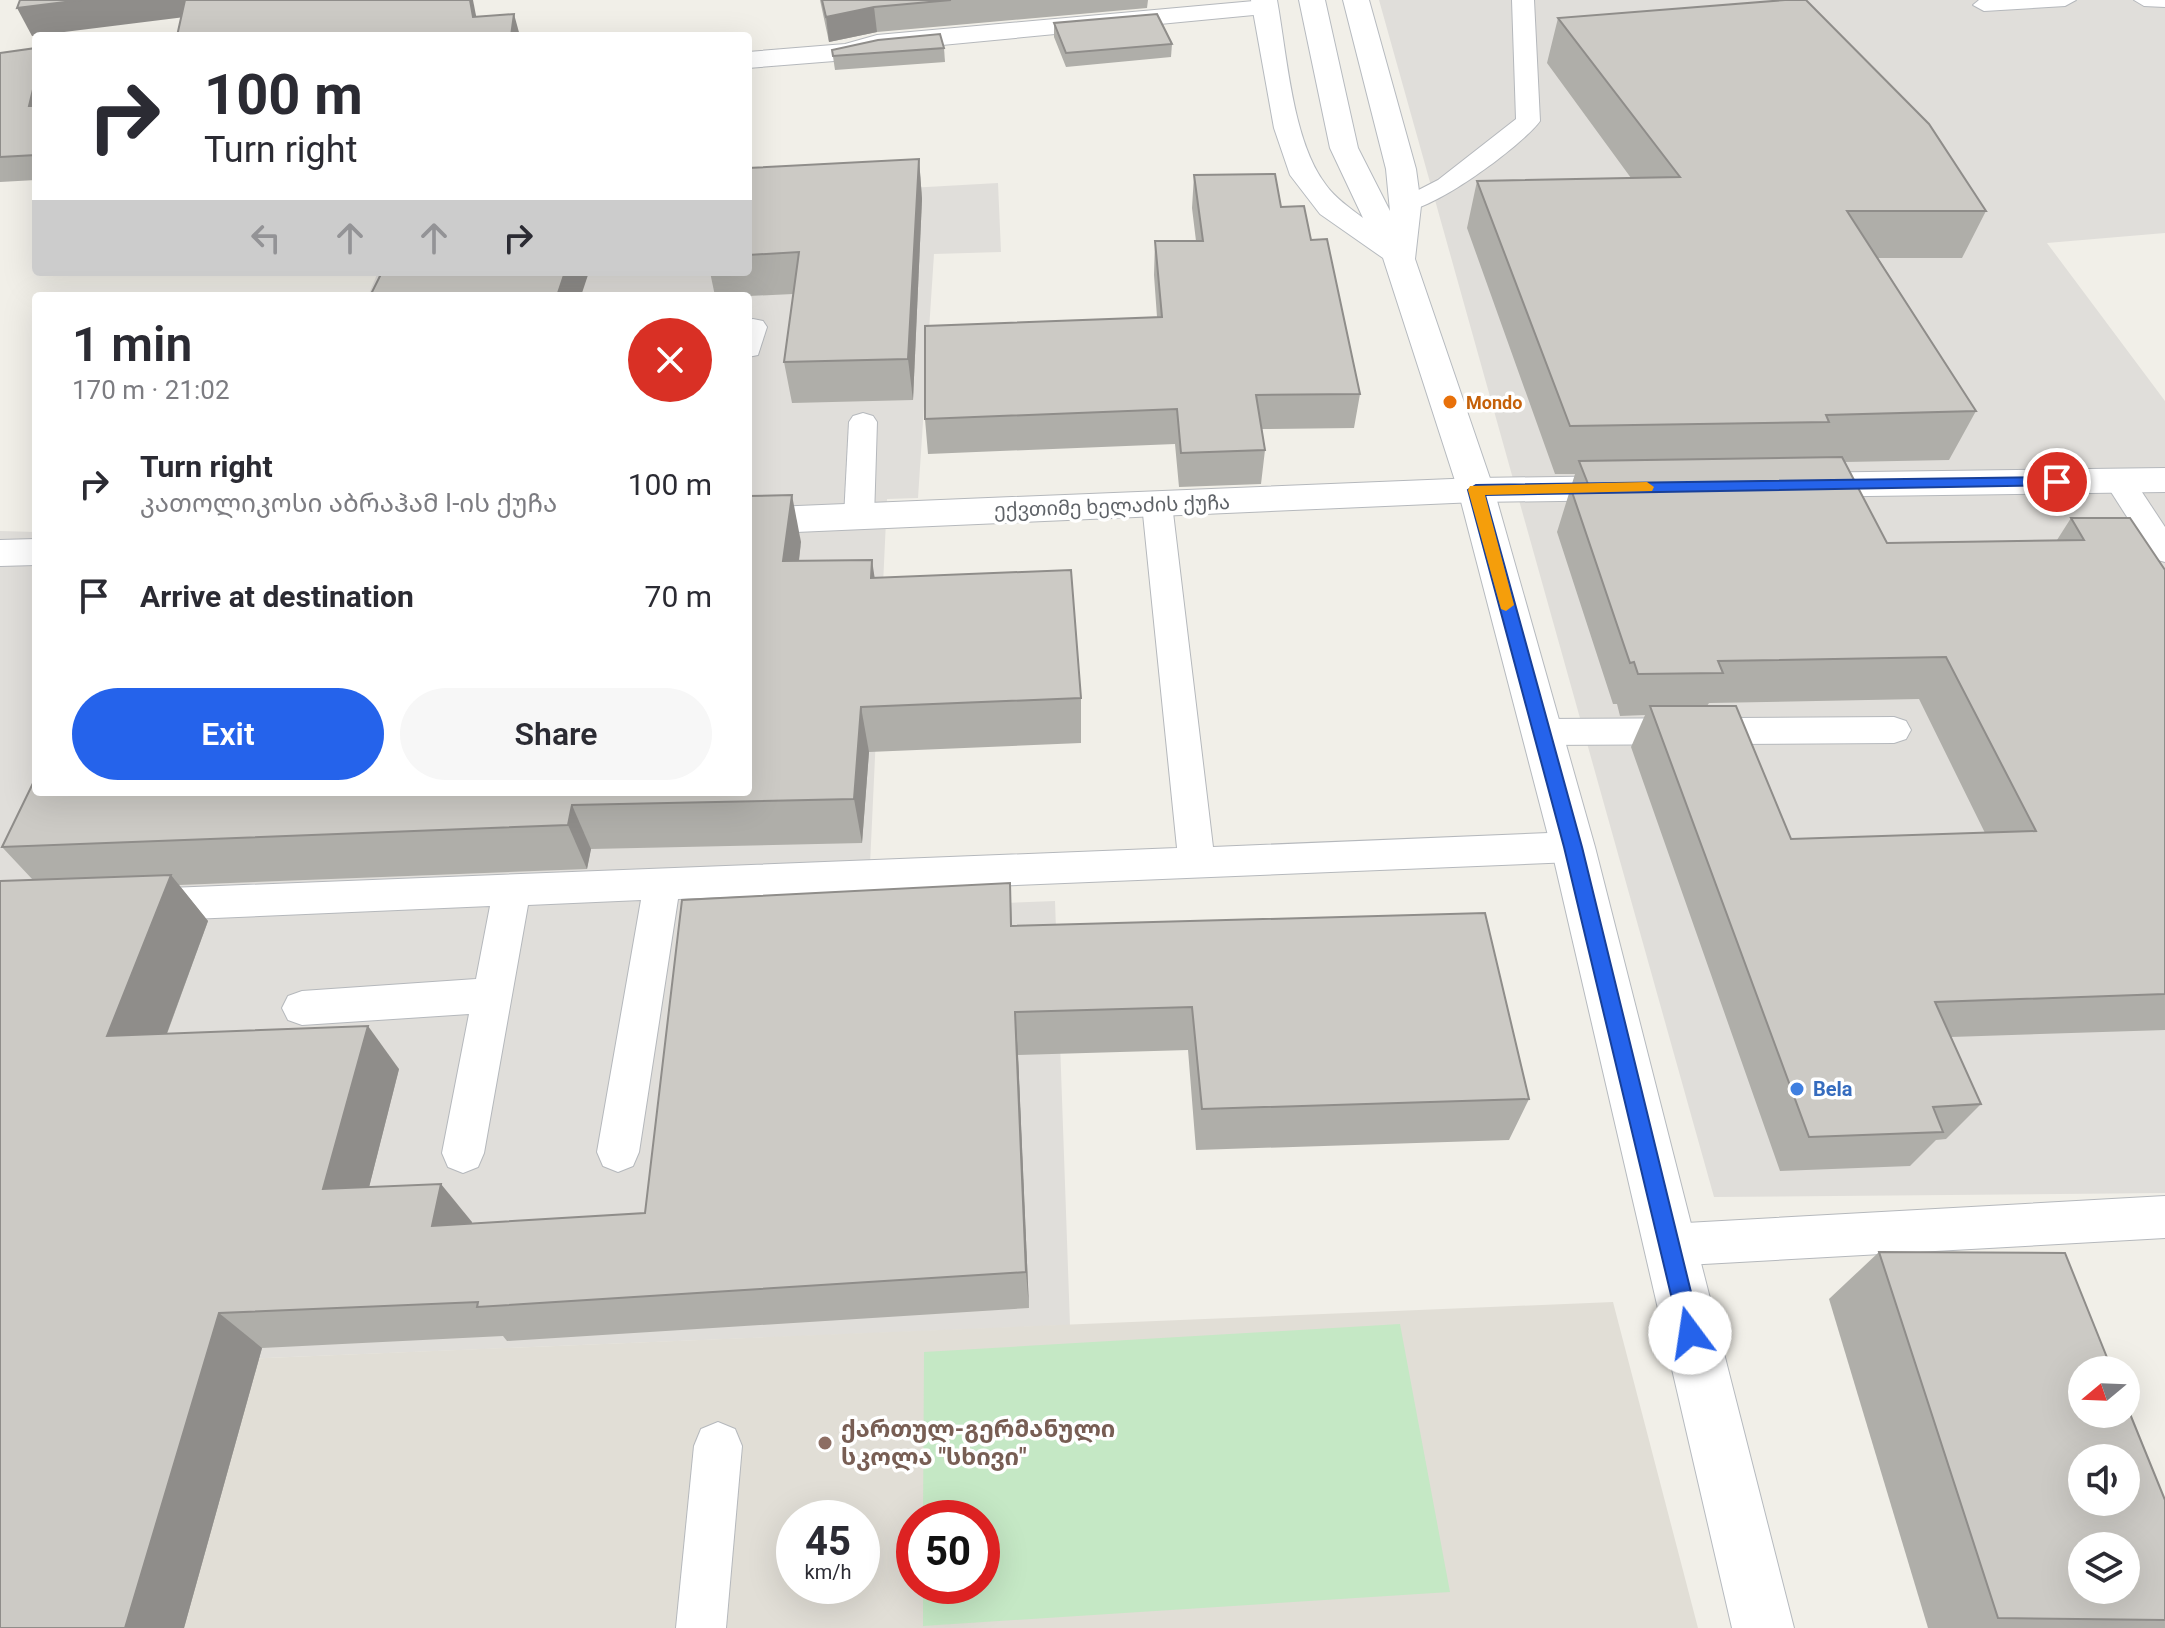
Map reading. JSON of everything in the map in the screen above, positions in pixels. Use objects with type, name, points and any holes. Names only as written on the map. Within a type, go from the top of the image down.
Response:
[{"type":"main road","points":[[1312,0],[1344,148],[1399,259],[1476,490],[1573,847],[1763,1628]]},
{"type":"main road","points":[[1356,0],[1401,169],[1406,206],[1399,259]]},
{"type":"main road","points":[[752,60],[847,52],[877,43],[1265,4],[1288,124],[1306,180],[1317,194],[1399,259]]},
{"type":"main road","points":[[1758,486],[2165,480]]},
{"type":"main road","name":"ექვთიმე ხელაძის ქუჩა","points":[[752,521],[1476,490],[1664,487]]},
{"type":"main road","points":[[0,553],[32,552]]},
{"type":"lane","points":[[1406,206],[1447,185],[1528,121],[1523,0]]},
{"type":"lane","points":[[1984,5],[2065,0]]},
{"type":"lane","points":[[2144,0],[2165,1]]},
{"type":"lane","points":[[859,517],[863,422]]},
{"type":"lane","points":[[2119,481],[2165,551]]},
{"type":"lane","points":[[1157,504],[1197,863]]},
{"type":"lane","points":[[1540,732],[1894,730]]},
{"type":"lane","points":[[109,906],[1573,847]]},
{"type":"lane","points":[[618,1152],[662,884]]},
{"type":"lane","points":[[463,1153],[512,890]]},
{"type":"lane","points":[[302,1008],[493,995]]},
{"type":"lane","points":[[1668,1245],[2165,1217]]},
{"type":"lane","points":[[701,1628],[718,1446]]},
{"type":"shaded area","points":[[1379,0],[2165,0],[2165,233],[2047,243],[2165,401],[2165,1193],[1714,1197]]},
{"type":"shaded area","points":[[998,183],[1001,252],[934,254],[918,498],[887,499],[868,908],[1055,901],[1070,1325],[0,1369],[0,531],[32,532],[32,796],[752,796],[752,292],[370,292],[376,276],[752,276],[752,197]]},
{"type":"shaded area","name":"ქართულ-გერმანული სკოლა \"სხივი\"","points":[[1613,1302],[1698,1628],[0,1628],[0,1369]]},
{"type":"green space","points":[[1400,1324],[1450,1592],[923,1626],[923,1604],[1000,1604],[1000,1500],[923,1500],[924,1352]]},
{"type":"building","points":[[20,0],[81,0],[17,8]]},
{"type":"building","points":[[185,0],[470,0],[473,17],[514,14],[512,32],[178,32]]},
{"type":"building","points":[[822,0],[951,0],[874,7],[826,17]]},
{"type":"building","points":[[1806,0],[1929,124],[1986,211],[1847,211],[1976,411],[1826,415],[1829,422],[1570,426],[1477,181],[1680,177],[1558,18]]},
{"type":"building","points":[[1157,14],[1172,44],[1066,53],[1054,23]]},
{"type":"building","points":[[940,34],[944,48],[833,56],[832,50],[878,40]]},
{"type":"building","points":[[32,49],[29,106],[32,106],[32,155],[0,157],[0,53]]},
{"type":"building","points":[[919,159],[908,359],[784,362],[799,252],[752,255],[752,168]]},
{"type":"building","points":[[1275,174],[1281,207],[1304,206],[1311,240],[1327,239],[1360,394],[1256,395],[1265,450],[1181,453],[1177,409],[925,419],[925,326],[1162,317],[1155,241],[1203,241],[1194,175]]},
{"type":"building","points":[[380,276],[564,276],[558,292],[372,292]]},
{"type":"building","points":[[1842,457],[1887,543],[2084,540],[2071,518],[2130,518],[2165,570],[2165,994],[1935,1002],[1981,1104],[1933,1107],[1943,1132],[1809,1137],[1650,706],[1736,706],[1791,839],[2036,831],[1946,657],[1718,661],[1723,673],[1638,674],[1634,662],[1630,663],[1571,489],[1590,489],[1579,461]]},
{"type":"building","points":[[792,495],[783,561],[872,560],[871,578],[1071,570],[1081,698],[861,707],[854,799],[572,805],[568,825],[2,847],[32,785],[32,796],[752,796],[752,496]]},
{"type":"building","points":[[171,875],[107,1036],[368,1026],[323,1189],[441,1184],[432,1226],[645,1213],[682,900],[1010,883],[1011,926],[1485,913],[1529,1099],[1202,1109],[1192,1007],[1015,1012],[1026,1272],[477,1307],[478,1302],[219,1313],[125,1628],[0,1628],[0,881]]},
{"type":"building","points":[[1879,1252],[2065,1253],[2106,1356],[2068,1356],[2068,1428],[2136,1428],[2165,1500],[2165,1620],[1998,1618]]},
{"type":"slow traffic","points":[[1506,605],[1476,490],[1647,487]]},
{"type":"place","name":"Mondo","points":[[1450,402]]},
{"type":"place","name":"Bela","points":[[1797,1089]]},
{"type":"place","name":"ქართულ-გერმანული სკოლა \"სხივი\"","points":[[825,1443]]},
{"type":"route","points":[[1690,1333],[1573,847],[1476,490],[2057,482]]}]
